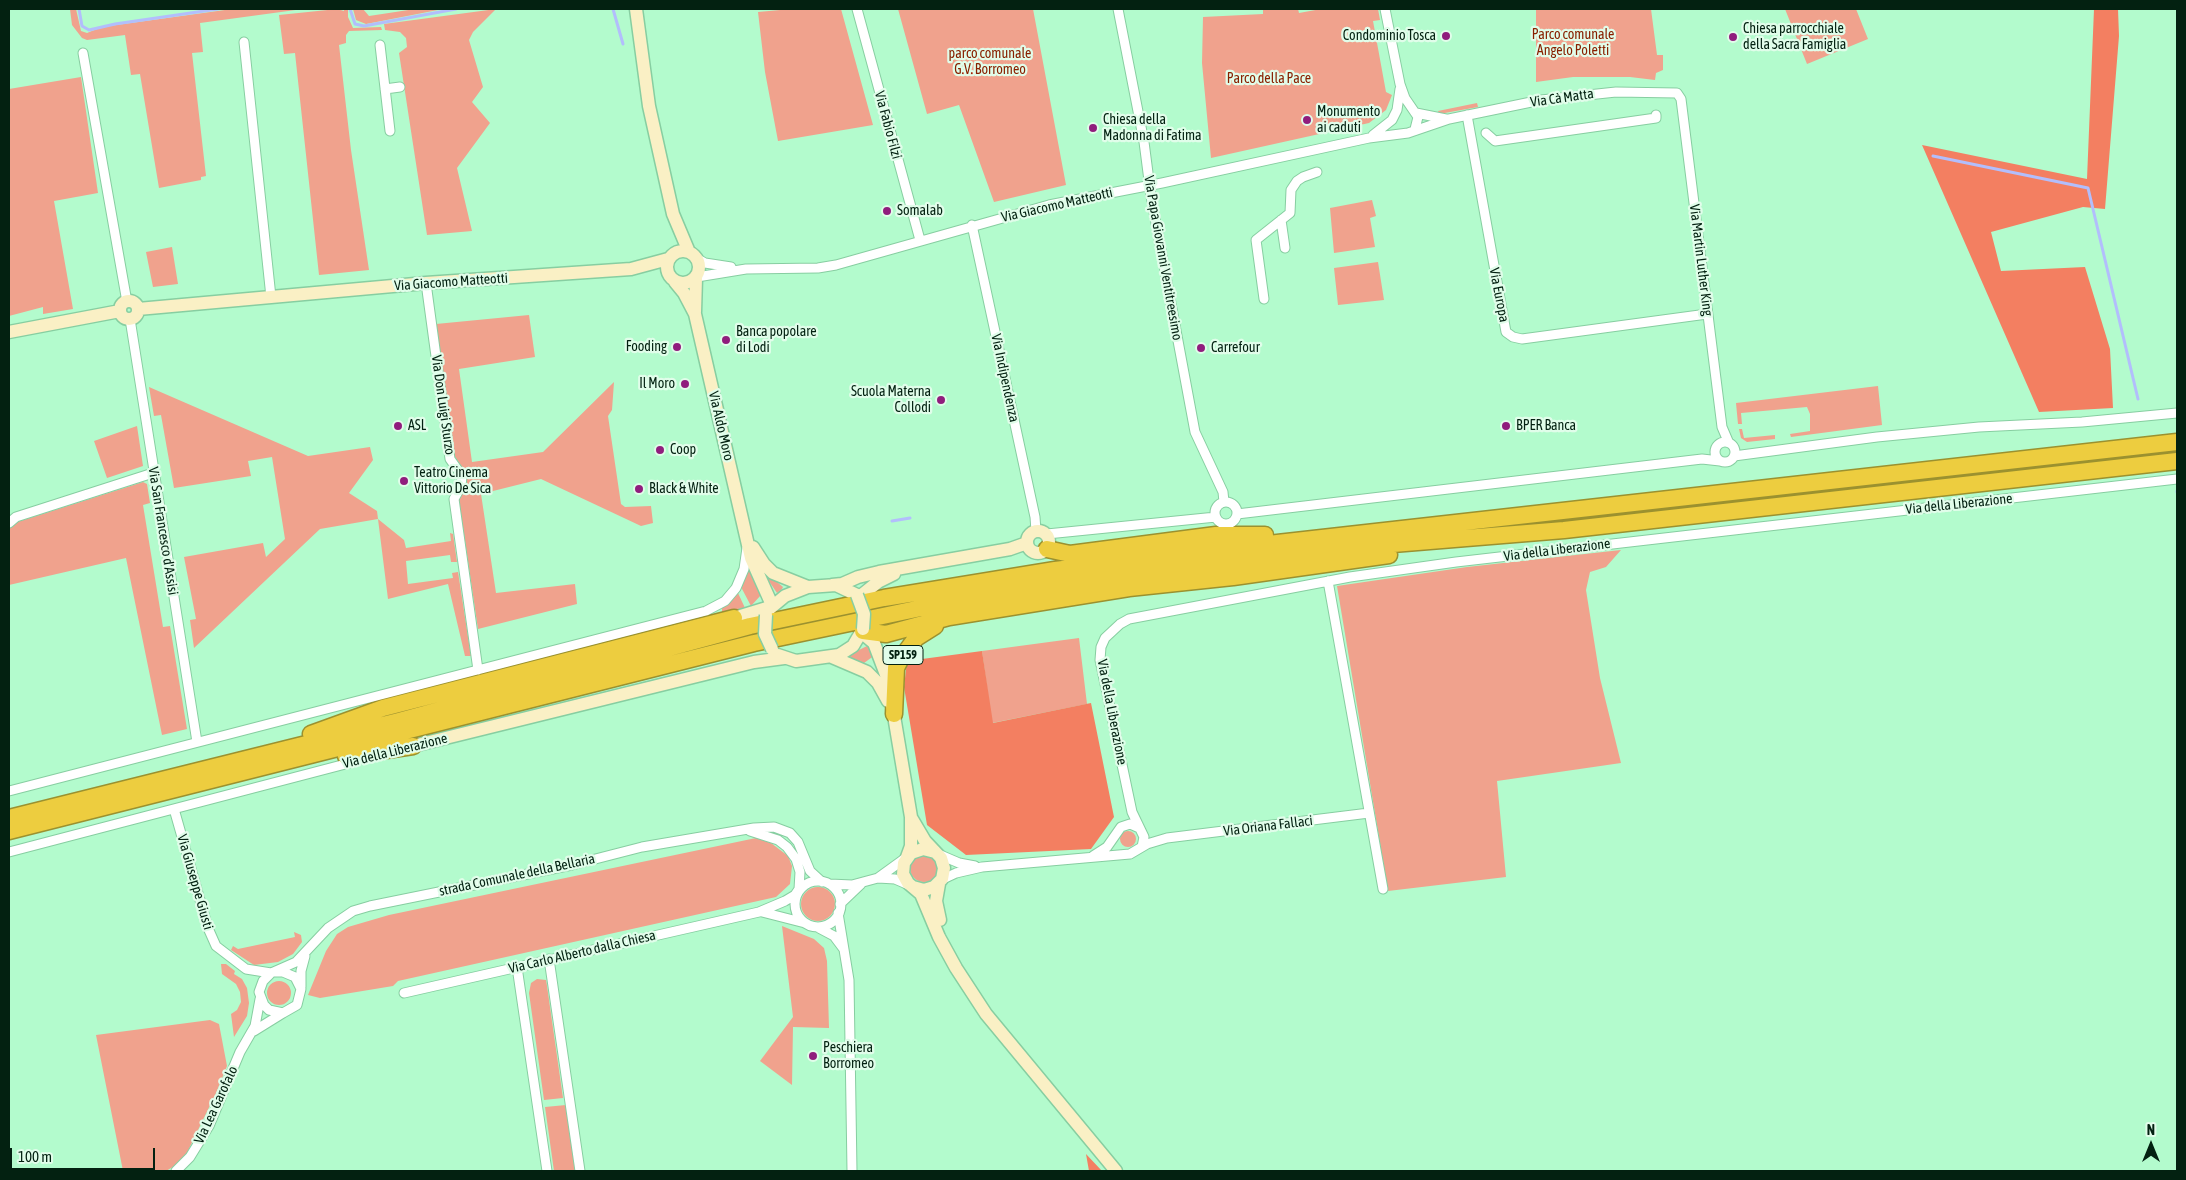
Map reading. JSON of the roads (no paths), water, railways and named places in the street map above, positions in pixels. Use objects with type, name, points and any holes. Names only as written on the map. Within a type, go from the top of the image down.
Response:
[{"type":"highway","points":[[9,818],[268,752],[399,721],[750,626],[884,598],[1055,570],[2177,442]]},
{"type":"highway","points":[[863,631],[886,634],[949,617],[1129,588],[1232,577],[1564,530],[2177,460]]},
{"type":"highway","points":[[1039,542],[1070,554],[1216,535],[1255,536],[1452,517],[1561,512]]},
{"type":"highway","points":[[9,831],[754,644],[921,608],[1054,586],[1344,548],[1564,530]]},
{"type":"highway","name":"SP159","points":[[894,714],[896,668],[900,660],[920,634],[949,617]]},
{"type":"highway","points":[[268,752],[334,724],[383,708],[734,618]]},
{"type":"highway","points":[[148,796],[215,785],[333,758],[413,746]]},
{"type":"street","points":[[636,9],[649,106],[673,214],[699,266],[696,278],[685,283],[673,281],[666,270],[670,258],[673,214]]},
{"type":"street","name":"Via Fabio Filzi","points":[[857,9],[920,240]]},
{"type":"street","name":"Via Papa Giovanni Ventitreesimo","points":[[1118,9],[1144,142],[1149,186],[1195,432],[1223,492],[1224,502]]},
{"type":"street","name":"Via Giacomo Matteotti","points":[[1385,9],[1400,84],[1414,111]]},
{"type":"street","points":[[244,42],[271,297]]},
{"type":"street","points":[[380,45],[390,131]]},
{"type":"street","points":[[83,53],[123,306],[123,318],[134,314]]},
{"type":"street","name":"Via Giacomo Matteotti","points":[[1369,138],[1392,120],[1397,110],[1400,84]]},
{"type":"street","points":[[385,88],[400,87]]},
{"type":"street","name":"Via Cà Matta","points":[[1415,129],[1467,115],[1582,94],[1616,92],[1677,93]]},
{"type":"street","name":"Via Martin Luther King","points":[[1677,93],[1681,99],[1723,442]]},
{"type":"street","points":[[1397,110],[1405,107],[1414,111],[1418,121],[1415,129]]},
{"type":"street","name":"Via Cà Matta","points":[[1414,111],[1449,119]]},
{"type":"street","name":"Via Europa","points":[[1467,115],[1506,332],[1513,337],[1522,339],[1708,314]]},
{"type":"street","points":[[1486,133],[1495,141],[1656,118],[1656,115]]},
{"type":"street","points":[[1392,120],[1394,128],[1401,133]]},
{"type":"street","points":[[1569,120],[1570,130]]},
{"type":"street","name":"Via Giacomo Matteotti","points":[[692,255],[714,265],[746,269],[826,267],[1064,201],[1149,186],[1369,138],[1408,133],[1415,129]]},
{"type":"street","points":[[1264,300],[1256,240],[1290,213],[1291,190],[1297,181],[1318,172]]},
{"type":"street","points":[[1281,220],[1285,248]]},
{"type":"street","name":"Via Indipendenza","points":[[972,225],[1039,542]]},
{"type":"street","points":[[670,258],[681,251],[692,255]]},
{"type":"street","name":"Via Giacomo Matteotti","points":[[134,314],[271,297],[426,283],[631,269],[670,258]]},
{"type":"street","name":"Via Giacomo Matteotti","points":[[631,269],[673,281]]},
{"type":"street","name":"Via Giacomo Matteotti","points":[[696,278],[746,269]]},
{"type":"street","name":"Via Aldo Moro","points":[[695,314],[696,278]]},
{"type":"street","name":"Via Aldo Moro","points":[[673,281],[684,292],[695,314],[753,564],[769,609]]},
{"type":"street","name":"Via Don Luigi Sturzo","points":[[426,283],[450,460],[462,476],[461,486],[454,499],[478,670]]},
{"type":"street","points":[[9,332],[123,306]]},
{"type":"street","name":"Via San Francesco d'Assisi","points":[[134,314],[154,473],[197,742]]},
{"type":"street","points":[[1702,459],[1714,452],[1723,442],[1735,453],[1750,453],[1979,427],[2082,422],[2177,413]]},
{"type":"street","points":[[1714,452],[1720,461]]},
{"type":"street","points":[[1237,514],[1702,459],[1728,462],[1735,453]]},
{"type":"street","points":[[9,523],[16,517],[154,473]]},
{"type":"street","name":"Via della Liberazione","points":[[1141,830],[1134,818],[1128,795],[1100,660],[1101,647],[1112,630],[1120,624],[1137,617],[1328,581],[1465,561],[2177,479]]},
{"type":"street","points":[[1224,502],[1234,505],[1237,514],[1234,521],[1226,524],[1219,521],[1216,517],[1217,508],[1224,502]]},
{"type":"street","points":[[696,614],[734,618],[769,609],[790,592],[808,587],[842,584],[858,577],[879,572],[906,569],[1010,549],[1081,532],[1216,517]]},
{"type":"street","points":[[9,791],[714,608],[734,591],[744,569],[747,538]]},
{"type":"street","name":"Via Aldo Moro","points":[[747,538],[770,571],[785,579],[808,587]]},
{"type":"street","points":[[860,598],[878,582],[906,569]]},
{"type":"street","points":[[1328,581],[1383,889]]},
{"type":"street","points":[[769,609],[764,630],[772,650],[784,658],[803,661],[832,656],[849,650],[863,631],[865,616],[860,598],[843,588],[832,585]]},
{"type":"street","name":"SP159","points":[[863,631],[874,643],[888,680],[911,817],[911,846],[904,864],[903,874],[921,894],[939,938],[965,985],[1116,1171]]},
{"type":"street","name":"SP159","points":[[832,656],[864,669],[871,675],[884,692],[894,714]]},
{"type":"street","name":"Via della Liberazione","points":[[9,852],[413,746],[754,662],[784,658]]},
{"type":"street","name":"Via della Liberazione","points":[[1118,830],[1127,810],[1128,795]]},
{"type":"street","name":"Via Giuseppe Giusti","points":[[174,809],[208,928],[216,946],[246,969],[260,995]]},
{"type":"street","name":"Via Oriana Fallaci","points":[[1167,838],[1369,813]]},
{"type":"street","name":"SP159","points":[[911,817],[925,841],[944,866],[936,906],[948,952]]},
{"type":"street","points":[[1091,858],[1103,851],[1118,830],[1130,824],[1153,837],[1167,838]]},
{"type":"street","points":[[744,830],[770,827],[786,831],[798,842],[813,875],[836,890],[845,950],[850,1003],[852,1171]]},
{"type":"street","name":"Via Carlo Alberto dalla Chiesa","points":[[404,993],[759,912],[785,901],[797,892],[800,884],[800,870],[790,850],[774,838],[744,830]]},
{"type":"street","name":"strada Comunale della Bellaria","points":[[306,953],[322,933],[335,921],[353,911],[370,906],[572,865],[642,847],[744,830]]},
{"type":"street","points":[[1118,830],[1114,844],[1125,854]]},
{"type":"street","points":[[1141,830],[1142,847]]},
{"type":"street","points":[[878,878],[895,879],[913,887],[926,890],[956,873],[982,868],[1135,853],[1142,847],[1167,838]]},
{"type":"street","points":[[861,884],[827,925],[811,925],[798,915],[796,898],[806,885],[824,882],[841,886],[861,884],[878,878],[918,849],[926,849],[959,864],[982,868]]},
{"type":"street","name":"Via Carlo Alberto dalla Chiesa","points":[[759,912],[778,915],[811,925],[834,936],[845,950]]},
{"type":"street","points":[[306,953],[301,971],[301,989],[297,1005],[283,1013],[269,1010],[260,995],[263,981],[296,962],[306,953]]},
{"type":"street","points":[[549,959],[580,1171]]},
{"type":"street","points":[[517,967],[546,1171]]},
{"type":"street","name":"Via Giuseppe Giusti","points":[[246,969],[274,973]]},
{"type":"street","points":[[274,973],[283,972],[295,977],[301,989]]},
{"type":"street","name":"Via Lea Garofalo","points":[[176,1171],[200,1143],[258,1018],[260,995]]},
{"type":"street","name":"Via Lea Garofalo","points":[[250,1035],[264,1023],[283,1013]]},
{"type":"waterway","points":[[79,9],[82,26],[89,30],[115,24],[218,9]]},
{"type":"waterway","points":[[350,9],[355,24],[364,26],[456,9]]},
{"type":"waterway","points":[[613,9],[623,44]]},
{"type":"waterway","points":[[1933,156],[2088,188],[2138,399]]},
{"type":"waterway","points":[[892,521],[910,518]]},
{"type":"place","name":"Condominio Tosca","points":[[1446,36]]},
{"type":"place","name":"Chiesa parrocchiale della Sacra Famiglia","points":[[1733,37]]},
{"type":"place","name":"Monumento ai caduti","points":[[1307,120]]},
{"type":"place","name":"Chiesa della Madonna di Fatima","points":[[1093,128]]},
{"type":"place","name":"Somalab","points":[[887,211]]},
{"type":"place","name":"Banca popolare di Lodi","points":[[726,340]]},
{"type":"place","name":"Fooding","points":[[677,347]]},
{"type":"place","name":"Carrefour","points":[[1201,348]]},
{"type":"place","name":"Il Moro","points":[[685,384]]},
{"type":"place","name":"Scuola Materna Collodi","points":[[941,400]]},
{"type":"place","name":"ASL","points":[[398,426]]},
{"type":"place","name":"BPER Banca","points":[[1506,426]]},
{"type":"place","name":"Coop","points":[[660,450]]},
{"type":"place","name":"Teatro Cinema Vittorio De Sica","points":[[404,481]]},
{"type":"place","name":"Black & White","points":[[639,489]]},
{"type":"place","name":"Peschiera Borromeo","points":[[813,1056]]},
{"type":"park label","name":"Parco comunale Angelo Poletti","points":[[1573,43]]},
{"type":"park label","name":"parco comunale G.V. Borromeo","points":[[990,62]]},
{"type":"park label","name":"Parco della Pace","points":[[1269,79]]}]
